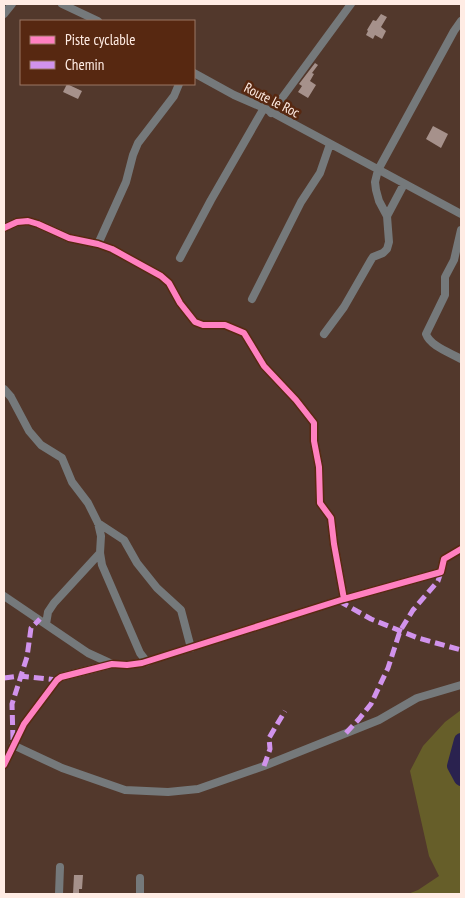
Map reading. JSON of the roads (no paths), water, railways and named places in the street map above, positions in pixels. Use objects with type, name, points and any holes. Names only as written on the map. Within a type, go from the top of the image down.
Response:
[{"type":"street","points":[[4,14],[12,4]]},
{"type":"street","points":[[62,4],[96,20]]},
{"type":"street","points":[[271,113],[351,4]]},
{"type":"street","points":[[324,334],[344,307],[373,257],[384,253],[387,249],[389,242],[388,216],[377,196],[375,182],[378,170],[461,21]]},
{"type":"street","name":"Route le Roc","points":[[195,74],[234,95],[264,108],[404,184],[460,211]]},
{"type":"street","points":[[98,244],[126,182],[138,143],[174,96],[179,85]]},
{"type":"street","points":[[180,258],[264,108]]},
{"type":"street","points":[[252,299],[301,202],[320,173],[330,144]]},
{"type":"street","points":[[388,216],[404,184]]},
{"type":"street","points":[[4,228],[17,222],[28,221],[69,238],[112,249],[161,276],[170,284],[180,303],[195,322],[203,325],[226,325],[244,332],[264,366],[314,423],[314,442],[319,467],[320,504],[332,518],[334,544],[344,599]]},
{"type":"street","points":[[461,230],[454,260],[445,277],[445,295],[426,334],[428,339],[434,344],[461,358]]},
{"type":"street","points":[[4,389],[11,397],[29,431],[41,445],[62,458],[72,482],[88,503],[98,523],[101,536],[100,553],[102,565],[140,653],[147,662]]},
{"type":"street","points":[[98,523],[124,540],[137,563],[157,588],[180,610],[191,648]]},
{"type":"street","points":[[4,766],[24,724],[57,680],[112,664],[128,665],[147,662],[344,599],[441,572],[444,559],[461,549]]},
{"type":"street","points":[[46,624],[48,612],[54,603],[100,553]]},
{"type":"street","points":[[4,596],[88,652],[112,664]]},
{"type":"street","points":[[13,745],[62,768],[125,790],[168,792],[198,789],[264,766],[379,720],[416,698],[461,685]]},
{"type":"street","points":[[58,894],[60,867]]},
{"type":"street","points":[[140,878],[140,894]]},
{"type":"waterway","points":[[461,740],[454,766],[461,779]]}]
